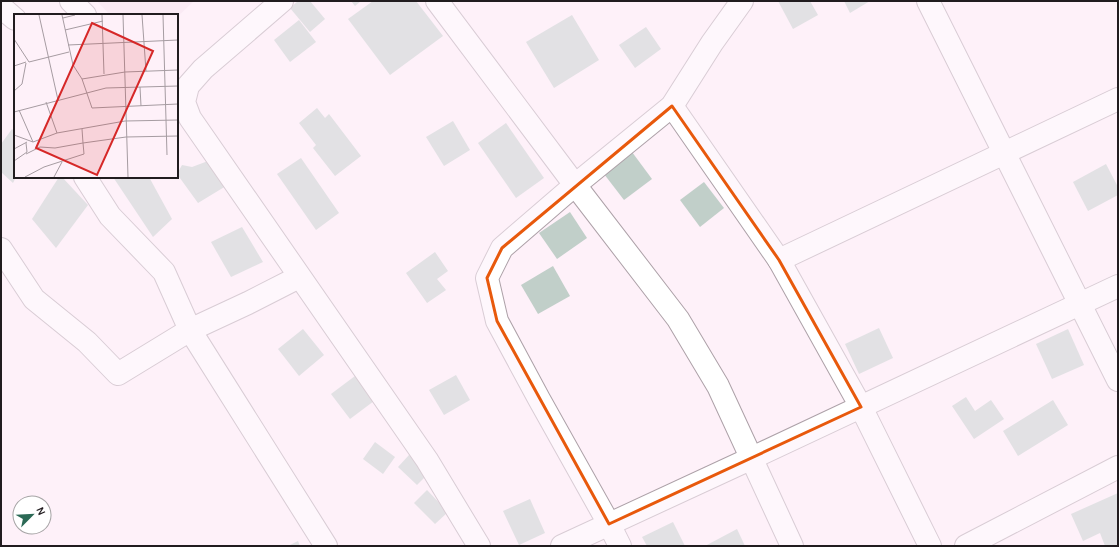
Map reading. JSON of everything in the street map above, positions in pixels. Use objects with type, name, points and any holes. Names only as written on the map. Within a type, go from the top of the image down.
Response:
[{"type":"street","points":[[71,1],[84,14]]},
{"type":"street","points":[[282,1],[203,69],[188,86],[181,99],[190,118],[426,460],[480,546]]},
{"type":"street","points":[[437,1],[678,319],[718,386],[792,546]]},
{"type":"street","points":[[620,546],[498,321],[487,278],[502,248],[575,185],[672,106],[712,42],[742,1]]},
{"type":"street","points":[[928,1],[1118,380]]},
{"type":"street","points":[[1,8],[14,18]]},
{"type":"street","points":[[779,260],[1118,99]]},
{"type":"street","points":[[672,106],[779,260],[861,407],[930,546]]},
{"type":"street","points":[[86,178],[110,216],[164,272],[190,330],[326,546]]},
{"type":"street","points":[[1,249],[34,299],[87,342],[118,374],[190,330],[299,277]]},
{"type":"street","points":[[562,546],[1118,286]]},
{"type":"street","points":[[966,546],[1118,467]]},
{"type":"highlighted area","points":[[672,106],[779,260],[861,407],[609,524],[497,321],[487,278],[502,248]]},
{"type":"shaded area","points":[[97,1],[194,1],[178,16],[178,14],[109,14]]},
{"type":"building","points":[[298,1],[310,1],[325,19],[310,32],[290,8]]},
{"type":"building","points":[[351,1],[361,1],[355,6]]},
{"type":"building","points":[[373,1],[416,1],[443,36],[390,75],[348,19]]},
{"type":"building","points":[[778,1],[810,1],[818,15],[793,29]]},
{"type":"building","points":[[844,1],[870,1],[850,13]]},
{"type":"building","points":[[572,15],[599,60],[554,88],[526,42]]},
{"type":"building","points":[[299,20],[316,42],[290,62],[274,40]]},
{"type":"building","points":[[646,27],[661,49],[635,68],[619,45]]},
{"type":"building","points":[[317,108],[325,118],[329,114],[361,156],[335,176],[313,148],[316,145],[299,123]]},
{"type":"building","points":[[453,121],[470,150],[444,166],[426,137]]},
{"type":"building","points":[[506,123],[544,178],[516,198],[478,143]]},
{"type":"building","points":[[12,129],[14,131],[14,178],[16,178],[13,183],[1,172],[1,144]]},
{"type":"building","points":[[632,152],[652,179],[624,200],[604,174]]},
{"type":"building","points":[[301,158],[339,213],[316,230],[277,174]]},
{"type":"building","points":[[208,161],[226,186],[198,203],[178,175],[182,165],[192,167]]},
{"type":"building","points":[[1106,164],[1118,187],[1118,195],[1088,211],[1073,182]]},
{"type":"building","points":[[58,178],[63,178],[88,205],[56,248],[32,219]]},
{"type":"building","points":[[114,178],[150,178],[172,219],[153,237]]},
{"type":"building","points":[[704,182],[724,208],[700,227],[680,200]]},
{"type":"building","points":[[570,212],[587,238],[557,259],[539,233]]},
{"type":"building","points":[[242,227],[263,262],[231,277],[211,242]]},
{"type":"building","points":[[435,252],[448,271],[437,279],[446,290],[427,303],[406,273]]},
{"type":"building","points":[[553,266],[570,296],[538,314],[521,285]]},
{"type":"building","points":[[879,328],[893,358],[859,374],[845,344]]},
{"type":"building","points":[[303,329],[324,355],[299,376],[278,349]]},
{"type":"building","points":[[1068,329],[1084,365],[1052,379],[1036,344]]},
{"type":"building","points":[[456,375],[470,400],[444,415],[429,390]]},
{"type":"building","points":[[355,376],[374,401],[350,419],[331,394]]},
{"type":"building","points":[[966,397],[975,411],[991,400],[1004,419],[974,439],[952,406]]},
{"type":"building","points":[[1053,400],[1068,425],[1018,456],[1003,431]]},
{"type":"building","points":[[375,442],[395,457],[383,474],[363,459]]},
{"type":"building","points":[[409,455],[429,473],[417,485],[398,467]]},
{"type":"building","points":[[427,490],[448,512],[435,524],[414,503]]},
{"type":"building","points":[[1118,493],[1118,546],[1105,546],[1100,533],[1083,541],[1071,514]]},
{"type":"building","points":[[530,499],[545,533],[519,545],[503,511]]},
{"type":"building","points":[[673,522],[685,546],[647,546],[642,537]]},
{"type":"building","points":[[737,529],[745,546],[705,546]]},
{"type":"building","points":[[298,541],[300,546],[288,546]]}]
